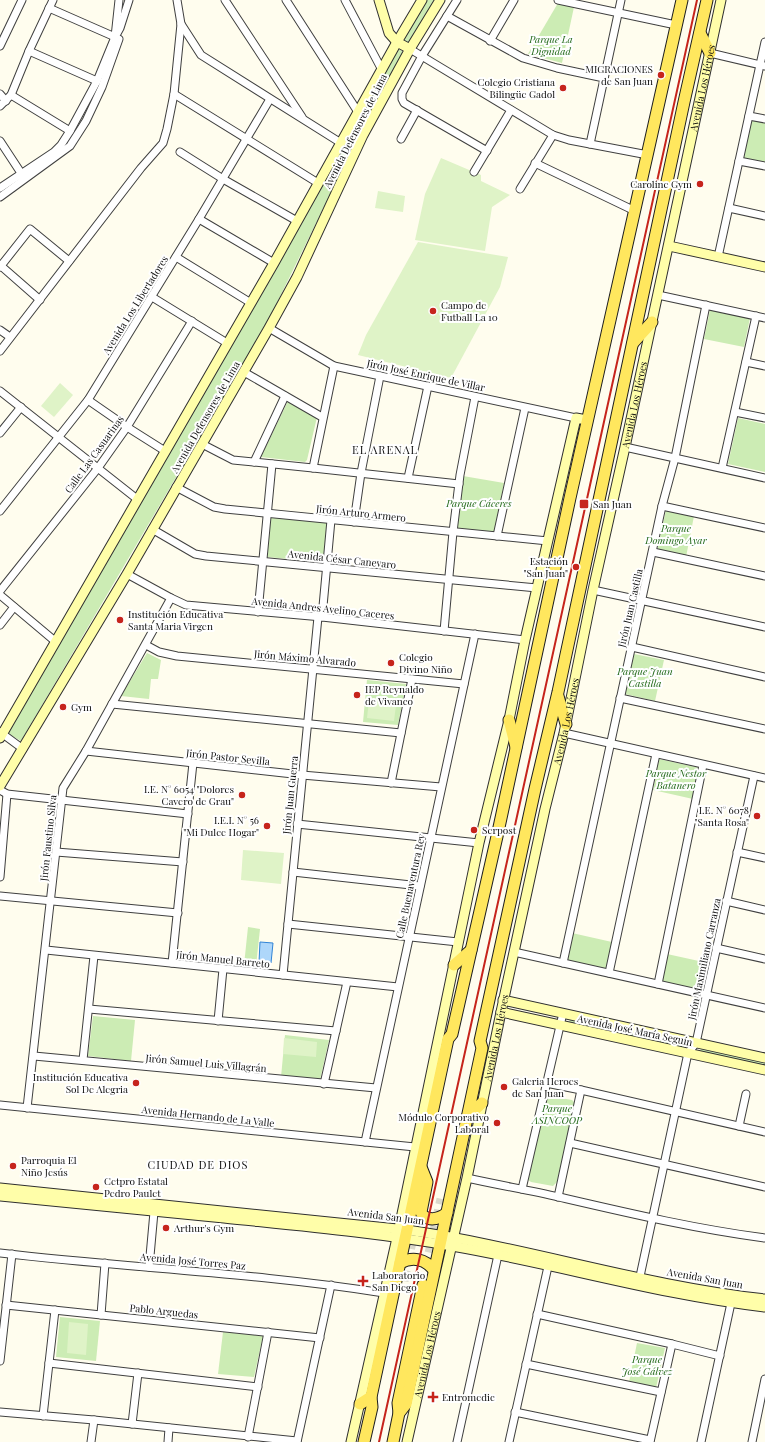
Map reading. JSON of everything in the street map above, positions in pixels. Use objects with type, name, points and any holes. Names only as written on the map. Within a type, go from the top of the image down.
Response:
[{"type":"main road","points":[[379,0],[389,33],[397,42],[410,49]]},
{"type":"main road","name":"Avenida Defensores de Lima","points":[[1,734],[56,642],[274,263],[422,0]]},
{"type":"main road","name":"Avenida Defensores de Lima","points":[[0,786],[127,574],[269,328],[297,277],[356,150],[410,49],[440,0]]},
{"type":"main road","points":[[364,1442],[400,1263],[402,1234],[415,1147],[479,843],[509,720],[525,640],[548,541],[582,419],[635,211],[682,0]]},
{"type":"main road","name":"Avenida Los Héroes","points":[[399,1413],[406,1404],[482,1048],[480,1041],[535,789],[558,692],[682,109],[707,0]]},
{"type":"main road","name":"Avenida Los Héroes","points":[[407,1442],[467,1178],[503,1000],[545,809],[565,729],[593,590],[721,0]]},
{"type":"main road","points":[[700,33],[710,53]]},
{"type":"main road","points":[[668,246],[765,267]]},
{"type":"main road","points":[[633,343],[652,322]]},
{"type":"main road","points":[[351,1442],[384,1293],[424,1165],[448,1039],[452,1034],[516,750],[582,419]]},
{"type":"main road","points":[[558,692],[565,729]]},
{"type":"main road","points":[[509,720],[516,750]]},
{"type":"main road","points":[[454,965],[471,950]]},
{"type":"main road","name":"Avenida José María Seguín","points":[[503,1000],[765,1058]]},
{"type":"main road","name":"Avenida José María Seguín","points":[[501,1012],[765,1070]]},
{"type":"main road","name":"Avenida Los Héroes","points":[[442,1199],[475,1046],[480,1041]]},
{"type":"main road","points":[[467,1116],[482,1103]]},
{"type":"main road","points":[[424,1165],[427,1182],[421,1212],[423,1216],[431,1219],[435,1219],[446,1213]]},
{"type":"main road","name":"Avenida San Juan","points":[[0,1188],[441,1239],[640,1281],[731,1303],[765,1307]]},
{"type":"main road","name":"Avenida San Juan","points":[[0,1196],[297,1226],[402,1234]]},
{"type":"main road","name":"Avenida San Juan","points":[[452,1241],[498,1255],[549,1262]]},
{"type":"main road","points":[[400,1263],[417,1259],[425,1262],[434,1270]]},
{"type":"main road","points":[[360,1404],[372,1402],[378,1398],[403,1281]]},
{"type":"main road","name":"Avenida San Juan","points":[[640,1281],[765,1299]]},
{"type":"main road","name":"Avenida Los Héroes","points":[[393,1442],[399,1413],[398,1403],[423,1285]]},
{"type":"street","points":[[0,46],[22,0]]},
{"type":"street","points":[[0,94],[3,103],[11,95],[53,0]]},
{"type":"street","points":[[0,188],[54,152],[70,131],[117,38],[119,0]]},
{"type":"street","points":[[0,196],[58,156],[70,146],[78,135],[102,86],[129,0]]},
{"type":"street","points":[[0,351],[162,143],[167,129],[174,94],[180,24],[177,0]]},
{"type":"street","points":[[225,0],[303,118]]},
{"type":"street","points":[[286,0],[358,112]]},
{"type":"street","points":[[345,0],[382,70]]},
{"type":"street","points":[[457,0],[422,56],[402,93],[402,99],[404,103],[487,151]]},
{"type":"street","points":[[490,41],[514,0]]},
{"type":"street","points":[[558,0],[676,25]]},
{"type":"street","points":[[590,144],[621,0]]},
{"type":"street","points":[[50,8],[117,38]]},
{"type":"street","points":[[447,16],[490,41],[526,59],[604,78]]},
{"type":"street","points":[[180,24],[201,55],[341,143]]},
{"type":"street","points":[[718,257],[749,116],[762,66],[765,42]]},
{"type":"street","points":[[410,49],[553,134],[590,144],[648,155]]},
{"type":"street","points":[[29,52],[97,80]]},
{"type":"street","points":[[710,53],[762,66]]},
{"type":"street","points":[[174,94],[318,183]]},
{"type":"street","points":[[11,95],[70,131]]},
{"type":"street","name":"Avenida Los Libertadores","points":[[0,511],[88,400],[152,297],[270,99]]},
{"type":"street","points":[[401,139],[417,110]]},
{"type":"street","points":[[474,172],[511,110]]},
{"type":"street","points":[[749,116],[765,119]]},
{"type":"street","points":[[520,189],[553,134]]},
{"type":"street","points":[[0,141],[21,173]]},
{"type":"street","points":[[180,152],[223,179],[298,221]]},
{"type":"street","points":[[739,161],[765,166]]},
{"type":"street","points":[[535,163],[635,211]]},
{"type":"street","points":[[0,196],[14,183],[21,173]]},
{"type":"street","points":[[729,208],[765,216]]},
{"type":"street","points":[[199,219],[274,263]]},
{"type":"street","points":[[40,300],[0,267],[30,229],[69,261]]},
{"type":"street","points":[[176,257],[251,303]]},
{"type":"street","points":[[658,295],[765,318]]},
{"type":"street","points":[[152,297],[227,343]]},
{"type":"street","name":"Jirón Juan Castilla","points":[[563,963],[620,698],[643,601],[662,506],[675,458],[706,305]]},
{"type":"street","points":[[722,468],[756,316]]},
{"type":"street","name":"Calle Las Casuarinas","points":[[0,591],[98,468],[127,427],[192,321]]},
{"type":"street","name":"Jirón José Enrique de Villar","points":[[269,328],[334,366],[582,419]]},
{"type":"street","points":[[0,330],[10,337]]},
{"type":"street","points":[[746,362],[765,366]]},
{"type":"street","points":[[312,468],[334,366]]},
{"type":"street","points":[[244,372],[322,417]]},
{"type":"street","points":[[354,522],[361,473],[380,376]]},
{"type":"street","points":[[408,478],[428,386]]},
{"type":"street","points":[[0,391],[137,500]]},
{"type":"street","points":[[254,462],[285,396]]},
{"type":"street","points":[[444,631],[459,484],[475,397]]},
{"type":"street","points":[[88,400],[165,451]]},
{"type":"street","points":[[0,433],[21,408]]},
{"type":"street","points":[[498,536],[526,408]]},
{"type":"street","points":[[735,412],[765,418]]},
{"type":"street","points":[[202,444],[233,460],[459,484]]},
{"type":"street","points":[[625,448],[765,478]]},
{"type":"street","points":[[258,612],[272,464]]},
{"type":"street","name":"Jirón Arturo Armero","points":[[176,487],[214,507],[267,514],[548,541]]},
{"type":"street","points":[[662,506],[765,528]]},
{"type":"street","name":"Jirón Juan Guerra","points":[[282,975],[307,724],[331,520]]},
{"type":"street","name":"Avenida César Canevaro","points":[[152,529],[195,554],[206,556],[537,588]]},
{"type":"street","points":[[653,552],[765,576]]},
{"type":"street","name":"Avenida Andres Avelino Caceres","points":[[127,574],[186,605],[320,617],[525,640]]},
{"type":"street","points":[[593,590],[765,628]]},
{"type":"street","points":[[0,595],[56,642]]},
{"type":"street","name":"Jirón Faustino Silva","points":[[27,1108],[46,950],[63,788],[86,751],[171,598]]},
{"type":"street","points":[[0,625],[14,607]]},
{"type":"street","name":"Calle Buenaventura Rey","points":[[365,1142],[475,634]]},
{"type":"street","name":"Jirón Máximo Alvarado","points":[[146,644],[159,652],[177,656],[464,684]]},
{"type":"street","points":[[632,647],[765,677]]},
{"type":"street","points":[[392,783],[412,679]]},
{"type":"street","points":[[620,698],[765,729]]},
{"type":"street","points":[[112,704],[401,734]]},
{"type":"street","points":[[565,729],[611,744],[765,778]]},
{"type":"street","points":[[1,734],[23,749]]},
{"type":"street","name":"Jirón Pastor Sevilla","points":[[86,751],[302,775],[441,787]]},
{"type":"street","points":[[609,973],[656,754]]},
{"type":"street","points":[[172,963],[193,763]]},
{"type":"street","points":[[658,984],[703,764]]},
{"type":"street","name":"Jirón Maximiliano Carranza","points":[[640,1281],[688,1052],[696,1043],[754,776]]},
{"type":"street","points":[[0,790],[7,794],[188,814]]},
{"type":"street","points":[[0,877],[7,794]]},
{"type":"street","points":[[298,824],[479,843]]},
{"type":"street","points":[[56,852],[183,862]]},
{"type":"street","points":[[737,852],[765,858]]},
{"type":"street","points":[[293,872],[420,886]]},
{"type":"street","points":[[0,896],[178,913]]},
{"type":"street","points":[[726,901],[765,910]]},
{"type":"street","points":[[288,924],[458,942]]},
{"type":"street","points":[[716,948],[765,959]]},
{"type":"street","name":"Jirón Manuel Barreto","points":[[46,950],[398,987]]},
{"type":"street","points":[[514,952],[765,1008]]},
{"type":"street","points":[[83,1060],[94,956]]},
{"type":"street","points":[[218,1021],[224,969]]},
{"type":"street","points":[[324,1084],[347,982]]},
{"type":"street","points":[[89,1009],[336,1031]]},
{"type":"street","points":[[522,1190],[563,1013]]},
{"type":"street","name":"Jirón Samuel Luis Villagrán","points":[[34,1056],[376,1088]]},
{"type":"street","points":[[546,1084],[581,1090],[765,1132]]},
{"type":"street","points":[[558,1197],[581,1090]]},
{"type":"street","points":[[739,1126],[746,1094]]},
{"type":"street","name":"Avenida Hernando de La Valle","points":[[0,1106],[415,1147]]},
{"type":"street","points":[[570,1143],[765,1187]]},
{"type":"street","points":[[467,1178],[652,1219],[765,1238]]},
{"type":"street","points":[[148,1267],[154,1212]]},
{"type":"street","name":"Avenida José Torres Paz","points":[[0,1253],[232,1274],[332,1285],[384,1293]]},
{"type":"street","points":[[0,1361],[12,1254]]},
{"type":"street","points":[[457,1442],[498,1255]]},
{"type":"street","points":[[509,1442],[549,1262]]},
{"type":"street","points":[[101,1315],[105,1263]]},
{"type":"street","points":[[0,1412],[94,1420],[297,1442],[332,1285]]},
{"type":"street","points":[[701,1442],[731,1303]]},
{"type":"street","name":"Pablo Arguedas","points":[[6,1305],[320,1338]]},
{"type":"street","points":[[43,1416],[55,1310]]},
{"type":"street","points":[[538,1314],[720,1356]]},
{"type":"street","points":[[248,1436],[268,1332]]},
{"type":"street","points":[[515,1412],[650,1441],[672,1344]]},
{"type":"street","points":[[49,1363],[138,1372],[258,1387]]},
{"type":"street","points":[[526,1364],[661,1392]]},
{"type":"street","points":[[132,1424],[138,1372]]},
{"type":"street","points":[[752,1442],[761,1408],[765,1379]]},
{"type":"street","points":[[91,1442],[94,1420]]},
{"type":"street","points":[[168,1442],[169,1428]]},
{"type":"green space","points":[[424,0],[436,0],[408,44],[403,41],[403,38]]},
{"type":"green space","name":"Parque La Dignidad","points":[[558,3],[574,7],[562,63],[528,54]]},
{"type":"green space","points":[[398,49],[402,51],[402,55],[353,146],[349,148],[345,144]]},
{"type":"green space","points":[[751,120],[765,123],[765,163],[743,158]]},
{"type":"green space","points":[[342,147],[351,152],[268,321],[21,741],[7,733]]},
{"type":"green space","points":[[441,158],[481,175],[481,181],[510,195],[492,207],[485,251],[415,240],[425,194]]},
{"type":"green space","points":[[378,191],[405,196],[403,212],[375,208]]},
{"type":"green space","name":"Campo de Futball La 10","points":[[418,242],[508,257],[500,287],[451,378],[358,355],[366,335]]},
{"type":"green space","points":[[710,310],[750,318],[744,347],[704,339]]},
{"type":"green space","points":[[60,383],[73,395],[54,417],[41,406]]},
{"type":"green space","points":[[288,401],[317,417],[307,460],[305,462],[261,457]]},
{"type":"green space","points":[[738,418],[765,424],[765,472],[728,464]]},
{"type":"green space","name":"Parque Cáceres","points":[[463,476],[504,483],[494,532],[456,528]]},
{"type":"green space","name":"Parque Domingo Ayar","points":[[666,510],[694,516],[686,557],[657,551]]},
{"type":"green space","points":[[271,517],[327,522],[323,562],[267,557]]},
{"type":"green space","points":[[147,653],[161,660],[158,679],[151,679],[149,699],[121,696]]},
{"type":"green space","name":"Parque Juan Castilla","points":[[634,654],[664,660],[655,701],[625,694]]},
{"type":"green space","points":[[367,680],[406,684],[398,725],[363,722]]},
{"type":"green space","points":[[369,701],[396,705],[394,721],[367,718]]},
{"type":"green space","name":"Parque Nestor Batanero","points":[[659,759],[700,768],[693,799],[653,790]]},
{"type":"green space","points":[[243,850],[284,853],[281,884],[241,880]]},
{"type":"green space","points":[[248,927],[260,929],[256,966],[244,965]]},
{"type":"green space","points":[[572,933],[612,942],[606,970],[566,961]]},
{"type":"green space","points":[[667,954],[708,963],[702,990],[661,982]]},
{"type":"green space","points":[[93,1016],[135,1020],[131,1061],[88,1056]]},
{"type":"green space","points":[[570,1018],[684,1044],[683,1049],[569,1023]]},
{"type":"green space","points":[[285,1035],[329,1040],[320,1080],[281,1077]]},
{"type":"green space","points":[[284,1038],[317,1042],[316,1057],[283,1054]]},
{"type":"green space","points":[[702,1046],[765,1061],[765,1066],[700,1051]]},
{"type":"green space","name":"Parque ASINCOOP","points":[[549,1096],[572,1100],[575,1103],[557,1182],[553,1186],[531,1182],[527,1179],[546,1097]]},
{"type":"green space","points":[[60,1317],[100,1321],[96,1361],[56,1357]]},
{"type":"green space","points":[[69,1322],[88,1324],[86,1355],[67,1353]]},
{"type":"green space","points":[[223,1332],[263,1336],[254,1377],[218,1374]]},
{"type":"green space","name":"Parque José Gálvez","points":[[637,1343],[665,1348],[656,1388],[629,1382]]},
{"type":"water","points":[[260,942],[273,943],[271,963],[259,962]]},
{"type":"tunnel","points":[[423,1285],[442,1199]]},
{"type":"tunnel","points":[[403,1281],[419,1202]]},
{"type":"railway","points":[[379,1442],[697,0]]},
{"type":"place","name":"MIGRACIONES de San Juan","points":[[661,75]]},
{"type":"place","name":"Colegio Cristiana Bilingüe Gadol","points":[[563,88]]},
{"type":"place","name":"Caroline Gym","points":[[700,184]]},
{"type":"place","name":"Campo de Futball La 10","points":[[433,311]]},
{"type":"place","name":"San Juan","points":[[584,504]]},
{"type":"place","name":"Estación \"San Juan\"","points":[[576,567]]},
{"type":"place","name":"Institución Educativa Santa Maria Virgen","points":[[120,620]]},
{"type":"place","name":"Colegio Divino Niño","points":[[391,663]]},
{"type":"place","name":"IEP Reynaldo de Vivanco","points":[[357,695]]},
{"type":"place","name":"Gym","points":[[63,707]]},
{"type":"place","name":"I.E. N° 6054 \"Dolores Cavero de Grau\"","points":[[242,795]]},
{"type":"place","name":"I.E. N° 6078 \"Santa Rosa\"","points":[[757,816]]},
{"type":"place","name":"I.E.I. N° 56 \"Mi Dulce Hogar\"","points":[[267,826]]},
{"type":"place","name":"Serpost","points":[[474,830]]},
{"type":"place","name":"Institución Educativa Sol De Alegria","points":[[136,1083]]},
{"type":"place","name":"Galeria Heroes de San Juan","points":[[504,1087]]},
{"type":"place","name":"Módulo Corporativo Laboral","points":[[497,1123]]},
{"type":"place","name":"Parroquia El Niño Jesús","points":[[13,1166]]},
{"type":"place","name":"Cetpro Estatal Pedro Paulet","points":[[96,1187]]},
{"type":"place","name":"Arthur's Gym","points":[[166,1228]]},
{"type":"place","name":"Laboratorio San Diego","points":[[363,1281]]},
{"type":"place","name":"Entromedic","points":[[433,1397]]},
{"type":"district","name":"EL ARENAL","points":[[385,450]]},
{"type":"district","name":"CIUDAD DE DIOS","points":[[198,1165]]}]
